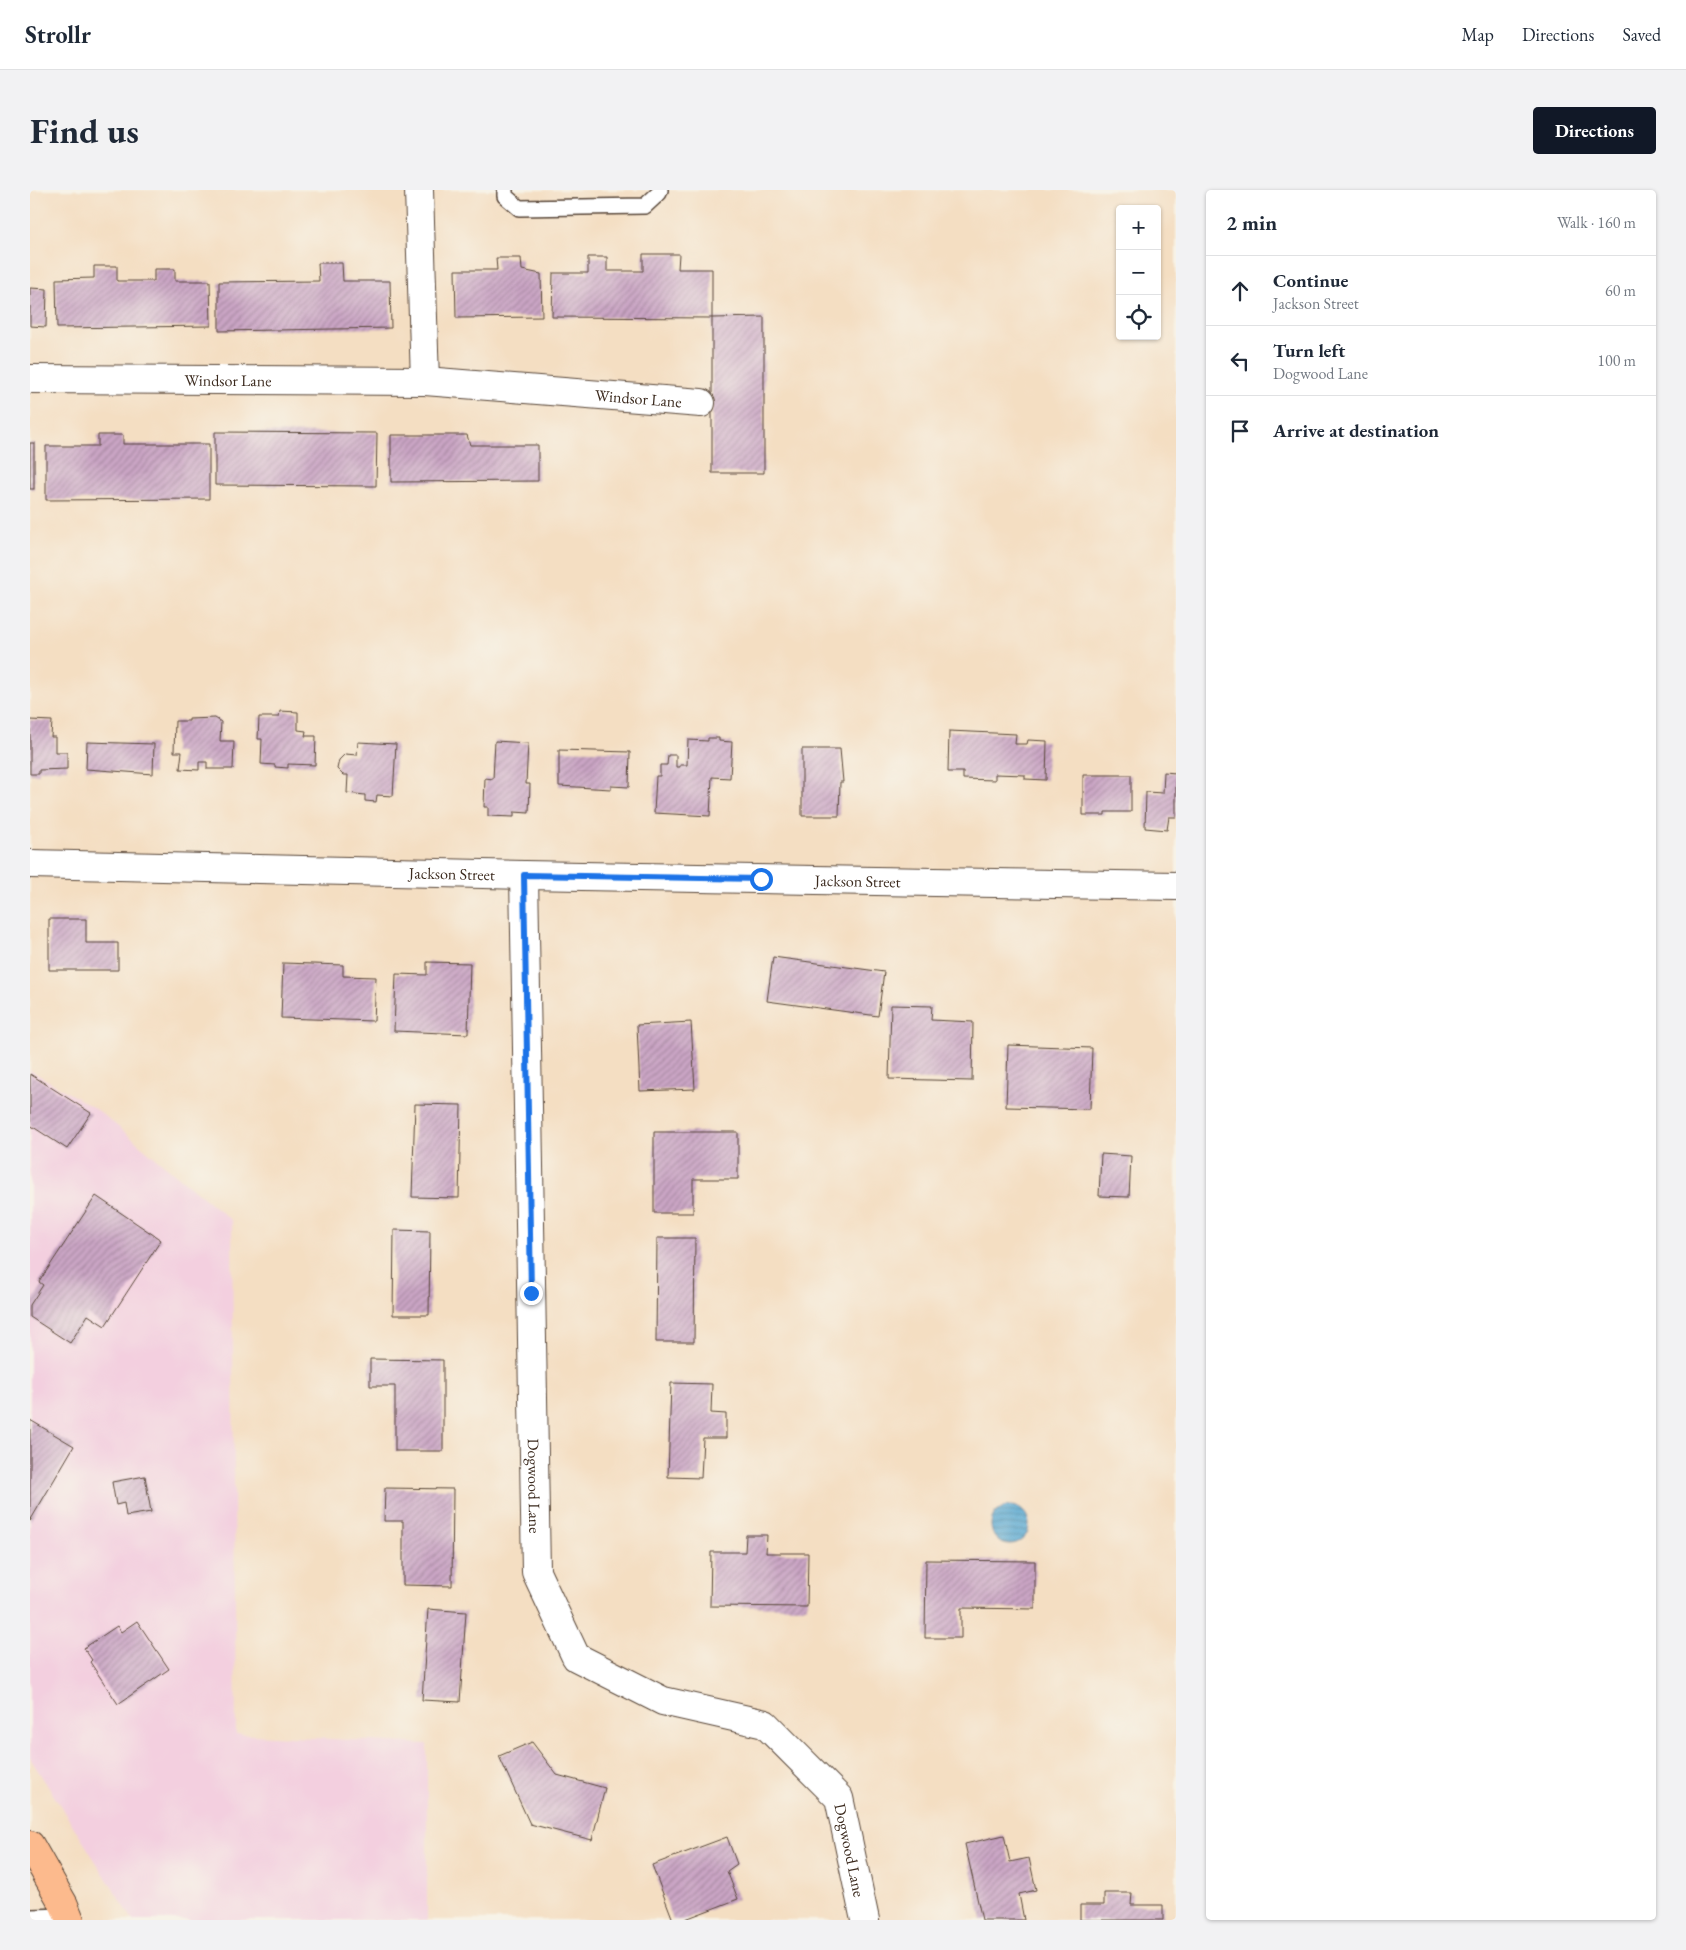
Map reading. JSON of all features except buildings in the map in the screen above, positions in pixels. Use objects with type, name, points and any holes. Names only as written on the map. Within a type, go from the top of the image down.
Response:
[{"type":"main road","points":[[30,1845],[64,1905],[69,1918]]},
{"type":"street","points":[[418,190],[425,381]]},
{"type":"street","name":"Windsor Lane","points":[[30,379],[425,381],[701,403]]},
{"type":"street","name":"Jackson Street","points":[[30,864],[524,875],[1176,886]]},
{"type":"street","name":"Dogwood Lane","points":[[524,875],[536,1572],[576,1657],[663,1701],[765,1724],[839,1798],[865,1920]]},
{"type":"lane","points":[[504,190],[504,196],[519,208],[644,206],[660,190]]},
{"type":"lane","points":[[30,1917],[69,1918]]},
{"type":"shaded area","points":[[30,1070],[99,1111],[232,1221],[236,1734],[427,1744],[427,1920],[133,1920],[30,1758]]},
{"type":"water","points":[[1010,1506],[1024,1511],[1029,1525],[1024,1539],[1010,1544],[996,1539],[991,1525],[996,1511]]},
{"type":"route","points":[[531,1293],[524,875],[761,879]]}]
